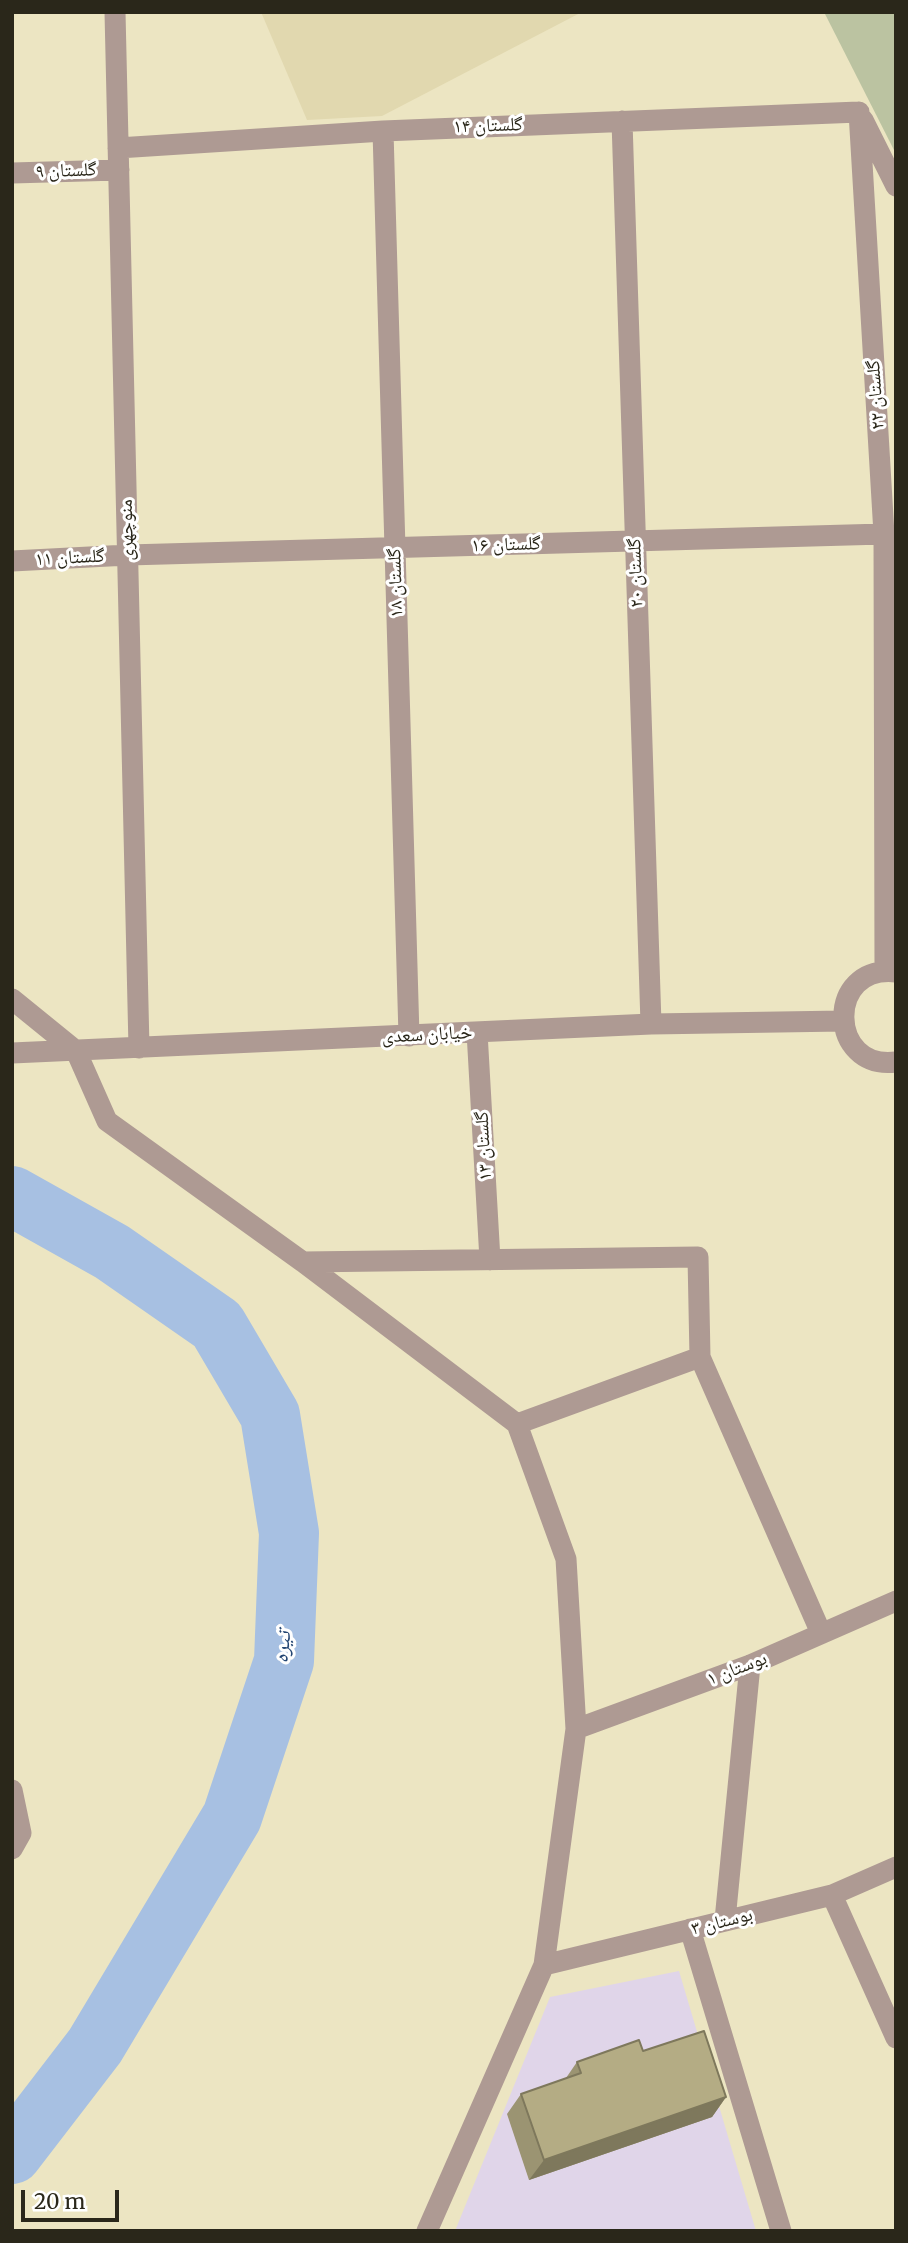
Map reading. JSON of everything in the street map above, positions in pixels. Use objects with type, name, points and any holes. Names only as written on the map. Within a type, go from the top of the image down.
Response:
[{"type":"street","name":"منوچهری","points":[[115,12],[139,1048]]},
{"type":"street","name":"گلستان ۱۴","points":[[118,159],[383,131],[859,112]]},
{"type":"street","points":[[859,112],[896,186]]},
{"type":"street","name":"گلستان ۲۲","points":[[859,112],[884,534],[890,972]]},
{"type":"street","name":"گلستان ۲۰","points":[[622,121],[651,1024]]},
{"type":"street","name":"گلستان ۱۸","points":[[383,131],[409,1036]]},
{"type":"street","name":"گلستان ۹","points":[[12,173],[118,159]]},
{"type":"street","name":"گلستان ۱۶","points":[[128,555],[884,534]]},
{"type":"street","name":"گلستان ۱۱","points":[[12,561],[128,555]]},
{"type":"street","points":[[890,972],[867,976],[853,987],[845,1003],[843,1021],[847,1038],[859,1052],[874,1061],[896,1062]]},
{"type":"street","points":[[12,999],[76,1051],[107,1121],[303,1262],[517,1424],[566,1559],[576,1729],[544,1965],[427,2231]]},
{"type":"street","name":"خیابان سعدی","points":[[12,1053],[651,1024],[843,1021]]},
{"type":"street","name":"گلستان ۱۳","points":[[477,1032],[490,1259]]},
{"type":"street","points":[[303,1262],[698,1257],[700,1357],[821,1633]]},
{"type":"street","points":[[517,1424],[700,1357]]},
{"type":"street","name":"بوستان ۱","points":[[576,1729],[750,1665],[896,1601]]},
{"type":"street","points":[[725,1920],[750,1665]]},
{"type":"street","points":[[12,1790],[21,1833],[12,1849]]},
{"type":"street","name":"بوستان ۳","points":[[544,1965],[832,1895],[896,1867]]},
{"type":"street","points":[[832,1895],[896,2038]]},
{"type":"street","points":[[690,1929],[781,2231]]},
{"type":"shaded area","points":[[261,12],[582,12],[382,116],[307,120]]},
{"type":"shaded area","points":[[679,1971],[756,2231],[455,2231],[550,1997]]},
{"type":"green space","points":[[824,12],[896,12],[896,154]]},
{"type":"building","points":[[704,2031],[726,2097],[544,2160],[521,2094],[581,2073],[577,2062],[639,2040],[643,2051]]},
{"type":"waterway","name":"تيره","points":[[12,1196],[112,1252],[217,1325],[270,1415],[289,1533],[284,1661],[232,1817],[95,2046],[12,2154]]}]
